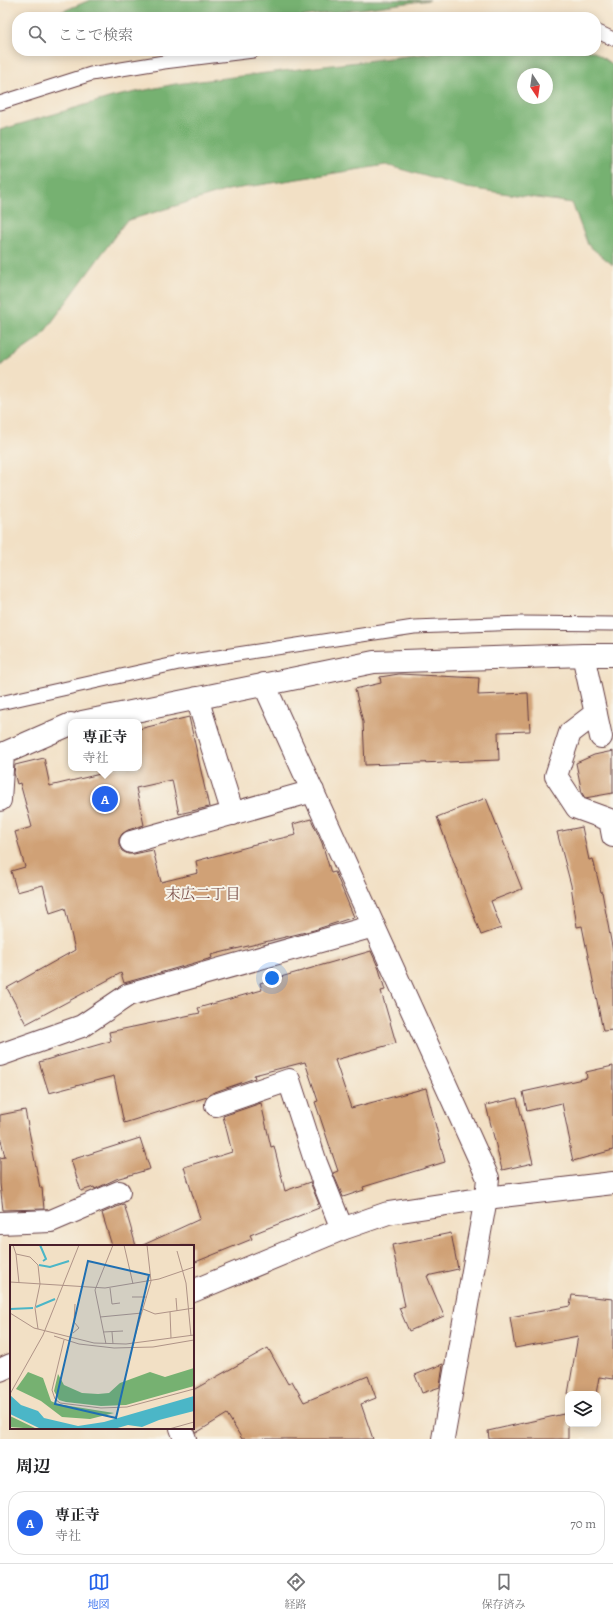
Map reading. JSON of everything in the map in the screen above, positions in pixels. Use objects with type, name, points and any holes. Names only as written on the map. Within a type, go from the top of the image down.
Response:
[{"type":"street","points":[[96,719],[374,662],[583,654],[613,655]]},
{"type":"street","points":[[583,654],[601,737]]},
{"type":"street","points":[[264,684],[488,1178],[486,1198],[443,1439]]},
{"type":"street","points":[[197,698],[233,814]]},
{"type":"street","points":[[596,713],[570,733],[556,776],[577,808],[610,820],[613,836]]},
{"type":"street","points":[[0,800],[1,754],[68,725]]},
{"type":"street","points":[[131,842],[313,791]]},
{"type":"street","points":[[0,1055],[82,1026],[128,995],[374,926]]},
{"type":"street","points":[[216,1105],[289,1080],[316,1163],[342,1229]]},
{"type":"street","points":[[194,1291],[342,1229],[388,1213],[486,1198],[613,1182]]},
{"type":"street","points":[[0,1223],[51,1220],[119,1192]]},
{"type":"street","points":[[0,1370],[10,1366]]},
{"type":"street","points":[[181,1429],[185,1439]]},
{"type":"lane","points":[[601,33],[613,39]]},
{"type":"lane","points":[[0,103],[91,74],[213,56]]},
{"type":"lane","points":[[0,702],[179,664],[414,628],[521,623],[613,624]]},
{"type":"green space","points":[[90,0],[430,0],[338,12],[61,12]]},
{"type":"green space","points":[[407,56],[600,56],[613,65],[613,265],[588,245],[572,203],[467,188],[386,165],[228,190],[126,221],[40,338],[0,366],[0,130],[112,97],[175,84]]},
{"type":"building","points":[[399,674],[479,678],[478,695],[528,693],[530,731],[498,732],[499,760],[365,765],[363,722],[355,689],[381,683],[380,677]]},
{"type":"building","points":[[189,717],[209,807],[179,814],[172,780],[136,788],[144,825],[128,830],[122,834],[119,839],[119,845],[122,851],[128,854],[134,854],[153,850],[161,882],[198,873],[196,861],[251,845],[296,835],[293,824],[311,819],[322,843],[331,873],[335,872],[354,917],[314,930],[211,955],[212,958],[124,983],[121,973],[26,1024],[7,988],[75,950],[65,908],[50,913],[43,885],[17,892],[11,871],[25,867],[15,832],[32,827],[20,783],[17,784],[14,773],[15,765],[44,758],[50,786],[100,774],[99,771],[142,771],[142,728]]},
{"type":"building","points":[[613,751],[613,793],[585,798],[582,793],[576,763],[594,755]]},
{"type":"building","points":[[486,798],[522,889],[491,901],[501,928],[481,935],[437,817]]},
{"type":"building","points":[[582,827],[589,860],[593,859],[602,892],[613,952],[613,1030],[603,1031],[582,926],[577,927],[571,885],[557,832]]},
{"type":"building","points":[[371,951],[379,969],[385,990],[381,991],[396,1043],[335,1060],[351,1108],[426,1088],[445,1162],[363,1187],[364,1190],[343,1197],[333,1173],[338,1171],[315,1102],[318,1101],[305,1062],[254,1075],[255,1078],[212,1093],[207,1097],[124,1123],[114,1076],[49,1093],[39,1062],[111,1041],[109,1032],[200,1013],[198,1008],[262,990],[260,983]]},
{"type":"building","points":[[613,1066],[613,1150],[573,1161],[562,1103],[527,1111],[523,1092],[587,1078],[586,1072]]},
{"type":"building","points":[[517,1098],[533,1163],[502,1170],[486,1105]]},
{"type":"building","points":[[261,1103],[271,1147],[274,1146],[285,1191],[310,1182],[319,1204],[317,1205],[319,1208],[250,1235],[252,1239],[194,1263],[194,1245],[143,1245],[200,1219],[184,1167],[232,1152],[223,1116]]},
{"type":"building","points":[[25,1110],[40,1188],[42,1188],[44,1209],[3,1210],[0,1184],[0,1158],[5,1157],[0,1136],[0,1115]]},
{"type":"building","points":[[140,1138],[150,1169],[116,1179],[95,1189],[94,1187],[81,1191],[71,1160]]},
{"type":"building","points":[[124,1204],[136,1245],[112,1245],[102,1213]]},
{"type":"building","points":[[451,1233],[458,1269],[427,1276],[444,1316],[409,1331],[399,1308],[405,1306],[392,1245]]},
{"type":"building","points":[[572,1295],[613,1299],[613,1379],[599,1377],[597,1391],[569,1391],[578,1336],[515,1348],[510,1317],[570,1306]]},
{"type":"building","points":[[268,1348],[288,1384],[292,1381],[304,1402],[368,1376],[376,1398],[361,1404],[373,1439],[242,1439],[227,1414],[196,1433],[194,1427],[194,1389]]},
{"type":"building","points":[[443,1364],[440,1387],[422,1393],[415,1375]]},
{"type":"building","points":[[565,1414],[565,1427],[568,1427],[568,1439],[489,1439],[488,1431]]},
{"type":"place","name":"専正寺","points":[[105,799]]},
{"type":"district","name":"末広二丁目","points":[[203,894]]}]
